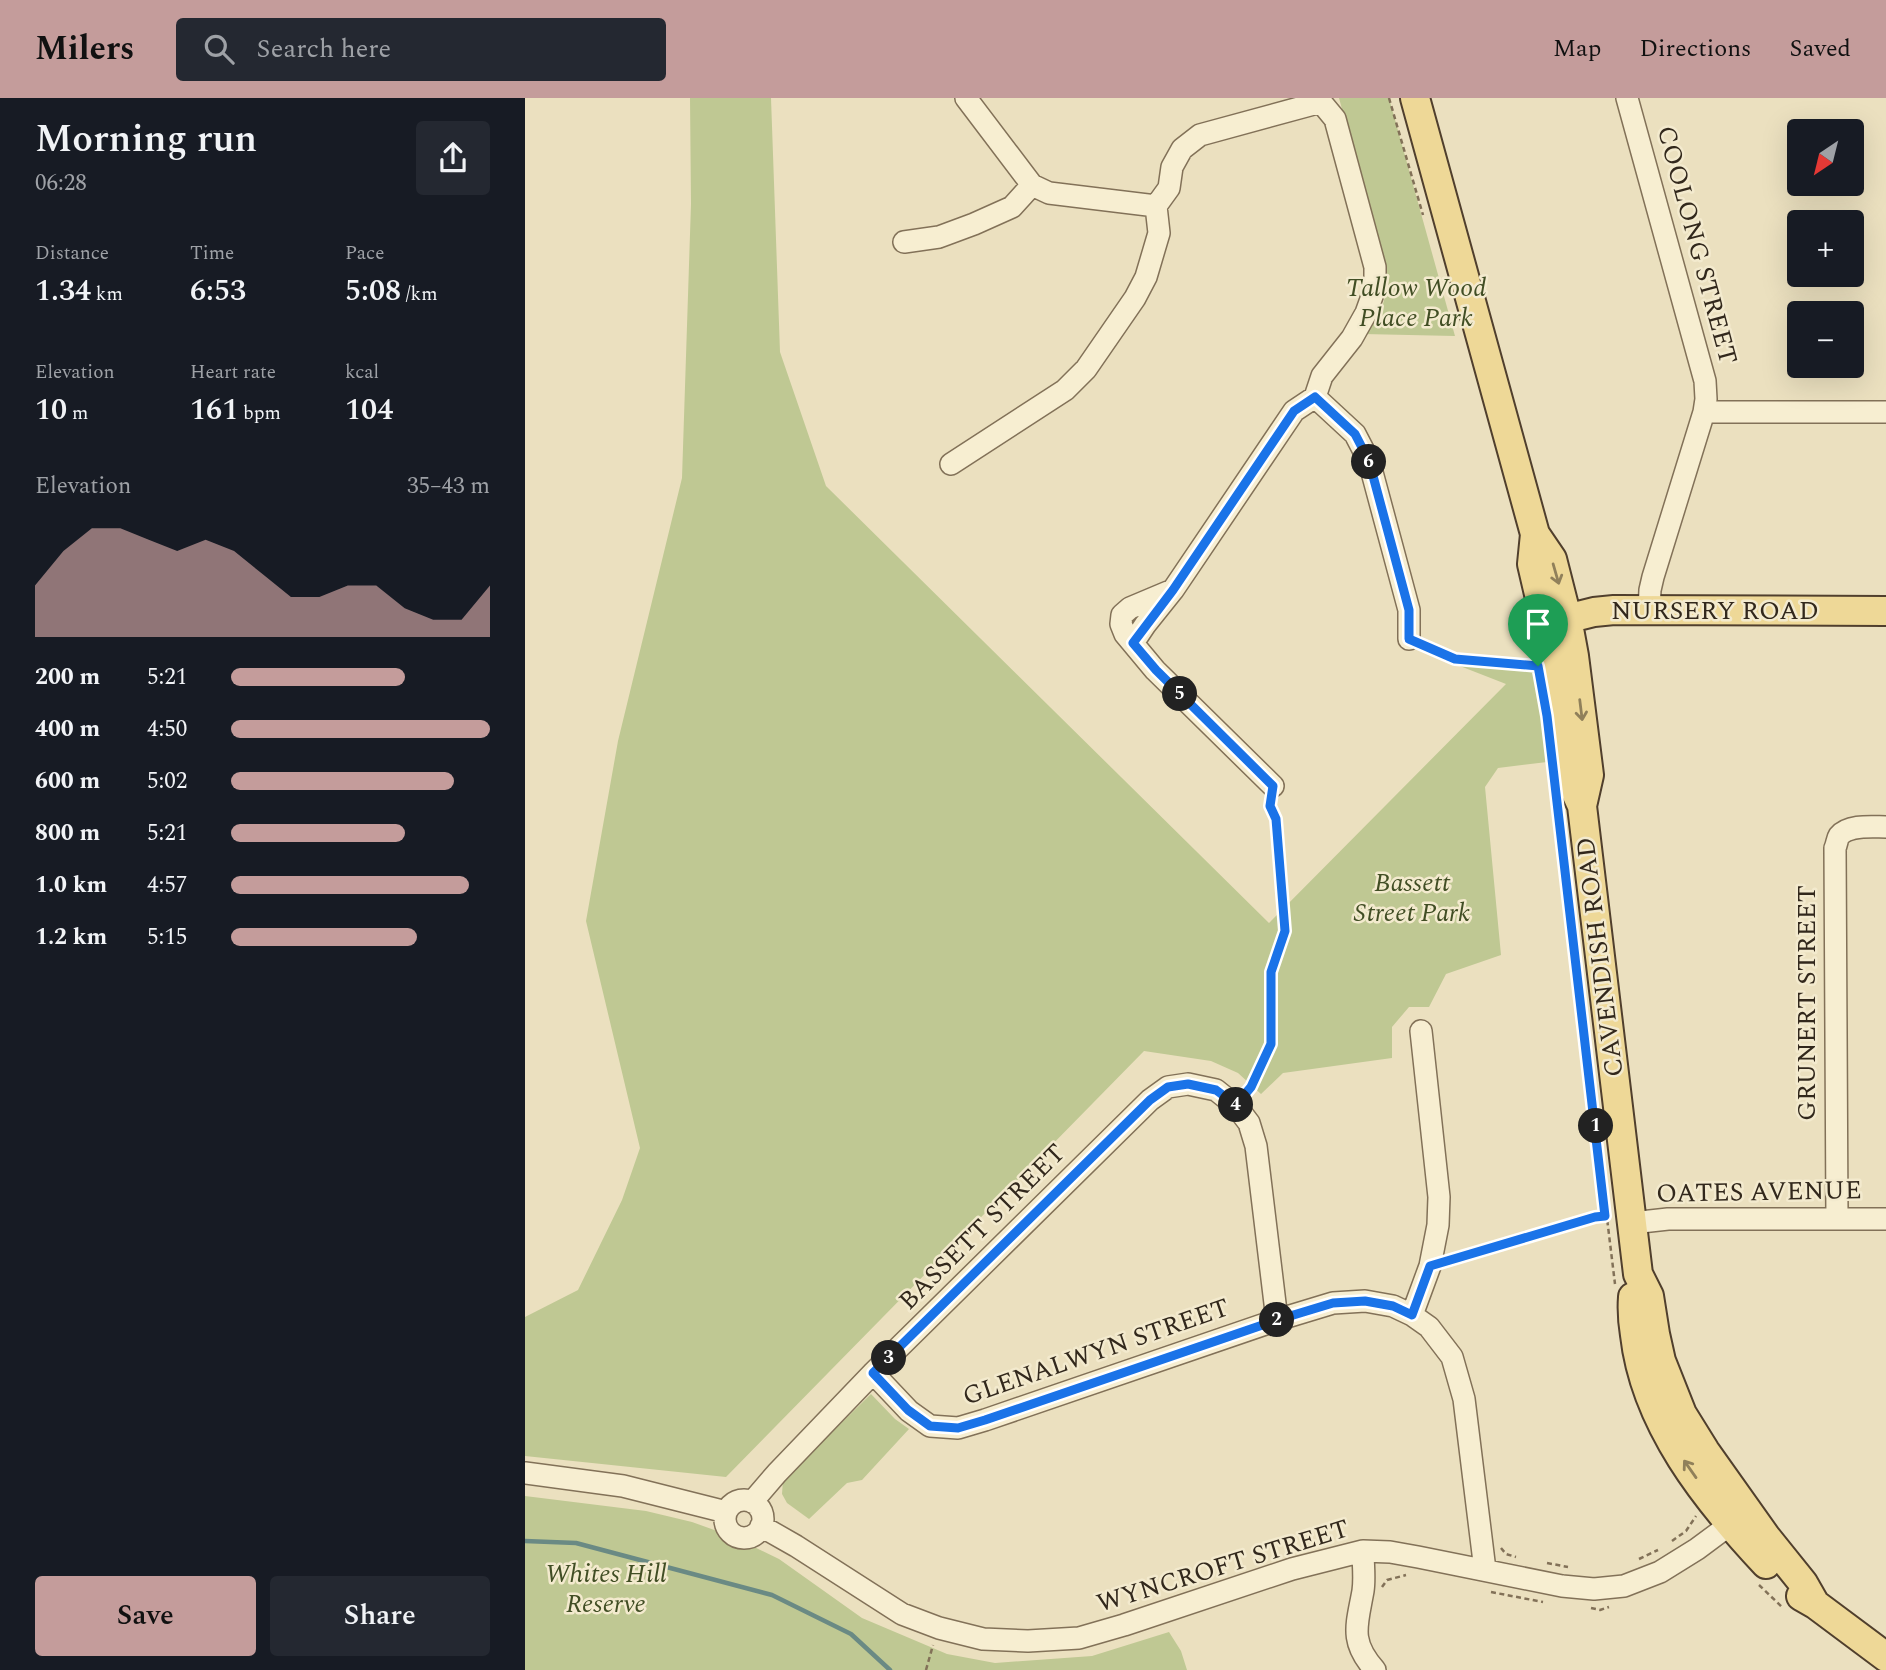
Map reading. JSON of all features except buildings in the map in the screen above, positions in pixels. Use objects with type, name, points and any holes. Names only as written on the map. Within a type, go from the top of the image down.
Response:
[{"type":"main road","name":"CAVENDISH ROAD","points":[[1415,98],[1535,534],[1552,559],[1568,775],[1582,806],[1632,1223],[1627,1281],[1640,1364],[1659,1420],[1679,1453],[1739,1518],[1783,1582],[1886,1657]]},
{"type":"main road","name":"NURSERY ROAD","points":[[1557,621],[1603,611],[1886,611]]},
{"type":"street","points":[[966,98],[1032,185],[1049,193],[1156,206]]},
{"type":"street","name":"COOLONG STREET","points":[[1627,98],[1705,381],[1706,399],[1653,577],[1649,610]]},
{"type":"street","points":[[951,464],[1065,390],[1086,369],[1135,299],[1146,277],[1159,233],[1156,206],[1169,188],[1172,167],[1182,149],[1200,135],[1321,100],[1335,119],[1375,267],[1375,289],[1367,313],[1352,338],[1322,376],[1315,397],[1294,411],[1173,590],[1131,608],[1122,615],[1121,624],[1125,634],[1156,670],[1273,786]]},
{"type":"street","points":[[904,242],[939,237],[974,225],[1012,207],[1032,185]]},
{"type":"street","points":[[1315,397],[1355,434],[1369,461],[1409,610],[1409,639]]},
{"type":"street","points":[[1704,412],[1886,412]]},
{"type":"street","name":"GRUNERT STREET","points":[[1837,1219],[1835,848],[1839,836],[1848,830],[1886,827]]},
{"type":"street","points":[[1412,1315],[1430,1266],[1438,1225],[1439,1197],[1421,1031]]},
{"type":"street","name":"BASSETT STREET","points":[[752,1502],[873,1373],[1150,1100],[1168,1087],[1188,1084],[1216,1090],[1236,1105]]},
{"type":"street","points":[[1236,1105],[1249,1123],[1256,1146],[1277,1320]]},
{"type":"street","name":"OATES AVENUE","points":[[1632,1223],[1668,1219],[1886,1219]]},
{"type":"street","name":"GLENALWYN STREET","points":[[873,1373],[908,1410],[930,1426],[958,1428],[1333,1303],[1365,1301],[1393,1306],[1429,1326],[1452,1357],[1464,1399],[1485,1570]]},
{"type":"street","points":[[525,1473],[623,1486],[726,1512]]},
{"type":"street","points":[[737,1502],[752,1502],[762,1512],[761,1526],[751,1536],[737,1536],[727,1526],[726,1512],[737,1502]]},
{"type":"street","name":"WYNCROFT STREET","points":[[761,1526],[902,1614],[939,1628],[983,1639],[1028,1641],[1079,1638],[1124,1626],[1292,1569],[1363,1551],[1390,1552],[1580,1588],[1624,1586],[1660,1572],[1739,1518]]},
{"type":"street","points":[[1363,1551],[1363,1588],[1356,1622],[1358,1641],[1366,1660],[1375,1670]]},
{"type":"path","points":[[1389,98],[1426,225]]},
{"type":"path","points":[[1409,639],[1455,659],[1538,666]]},
{"type":"path","points":[[1236,1105],[1251,1087],[1271,1044],[1271,972],[1285,931],[1276,819],[1270,806],[1273,786]]},
{"type":"path","points":[[1556,796],[1605,1216],[1627,1281]]},
{"type":"path","points":[[1430,1266],[1605,1216]]},
{"type":"path","points":[[1671,1542],[1686,1531],[1697,1514]]},
{"type":"path","points":[[1495,1547],[1498,1545],[1506,1554],[1528,1559]]},
{"type":"path","points":[[1632,1563],[1663,1548]]},
{"type":"path","points":[[1541,1562],[1568,1567]]},
{"type":"path","points":[[926,1670],[939,1628]]},
{"type":"green space","name":"Bassett Street Park","points":[[690,98],[771,98],[780,352],[826,486],[1269,923],[1506,684],[1424,652],[1533,659],[1547,762],[1498,768],[1485,787],[1501,955],[1446,974],[1429,1007],[1409,1007],[1392,1027],[1392,1058],[1283,1073],[1261,1094],[1238,1073],[1211,1061],[1144,1051],[726,1477],[525,1456],[525,1317],[578,1290],[622,1200],[640,1148],[586,921],[618,741],[682,478],[691,204]]},
{"type":"green space","name":"Tallow Wood Place Park","points":[[1339,98],[1389,98],[1455,336],[1363,334],[1381,312],[1389,281]]},
{"type":"green space","points":[[871,1394],[895,1419],[909,1429],[862,1480],[847,1483],[809,1519],[787,1503],[782,1494],[783,1480]]},
{"type":"green space","name":"Whites Hill Reserve","points":[[525,1496],[646,1511],[692,1522],[731,1536],[779,1559],[862,1618],[947,1654],[995,1663],[1092,1656],[1169,1632],[1181,1651],[1187,1670],[525,1670]]},
{"type":"waterway","points":[[525,1541],[576,1543],[772,1595],[851,1634],[890,1670]]},
{"type":"route","points":[[1315,397],[1355,434],[1369,461],[1409,610],[1409,639],[1455,659],[1538,666],[1547,716],[1605,1216],[1430,1266],[1412,1315],[1393,1306],[1365,1301],[1333,1303],[958,1428],[930,1426],[908,1410],[873,1373],[1150,1100],[1168,1087],[1188,1084],[1216,1090],[1236,1105],[1251,1087],[1271,1044],[1271,972],[1285,931],[1276,819],[1270,806],[1273,786],[1156,670],[1133,643],[1173,590],[1294,411],[1315,397]]}]
